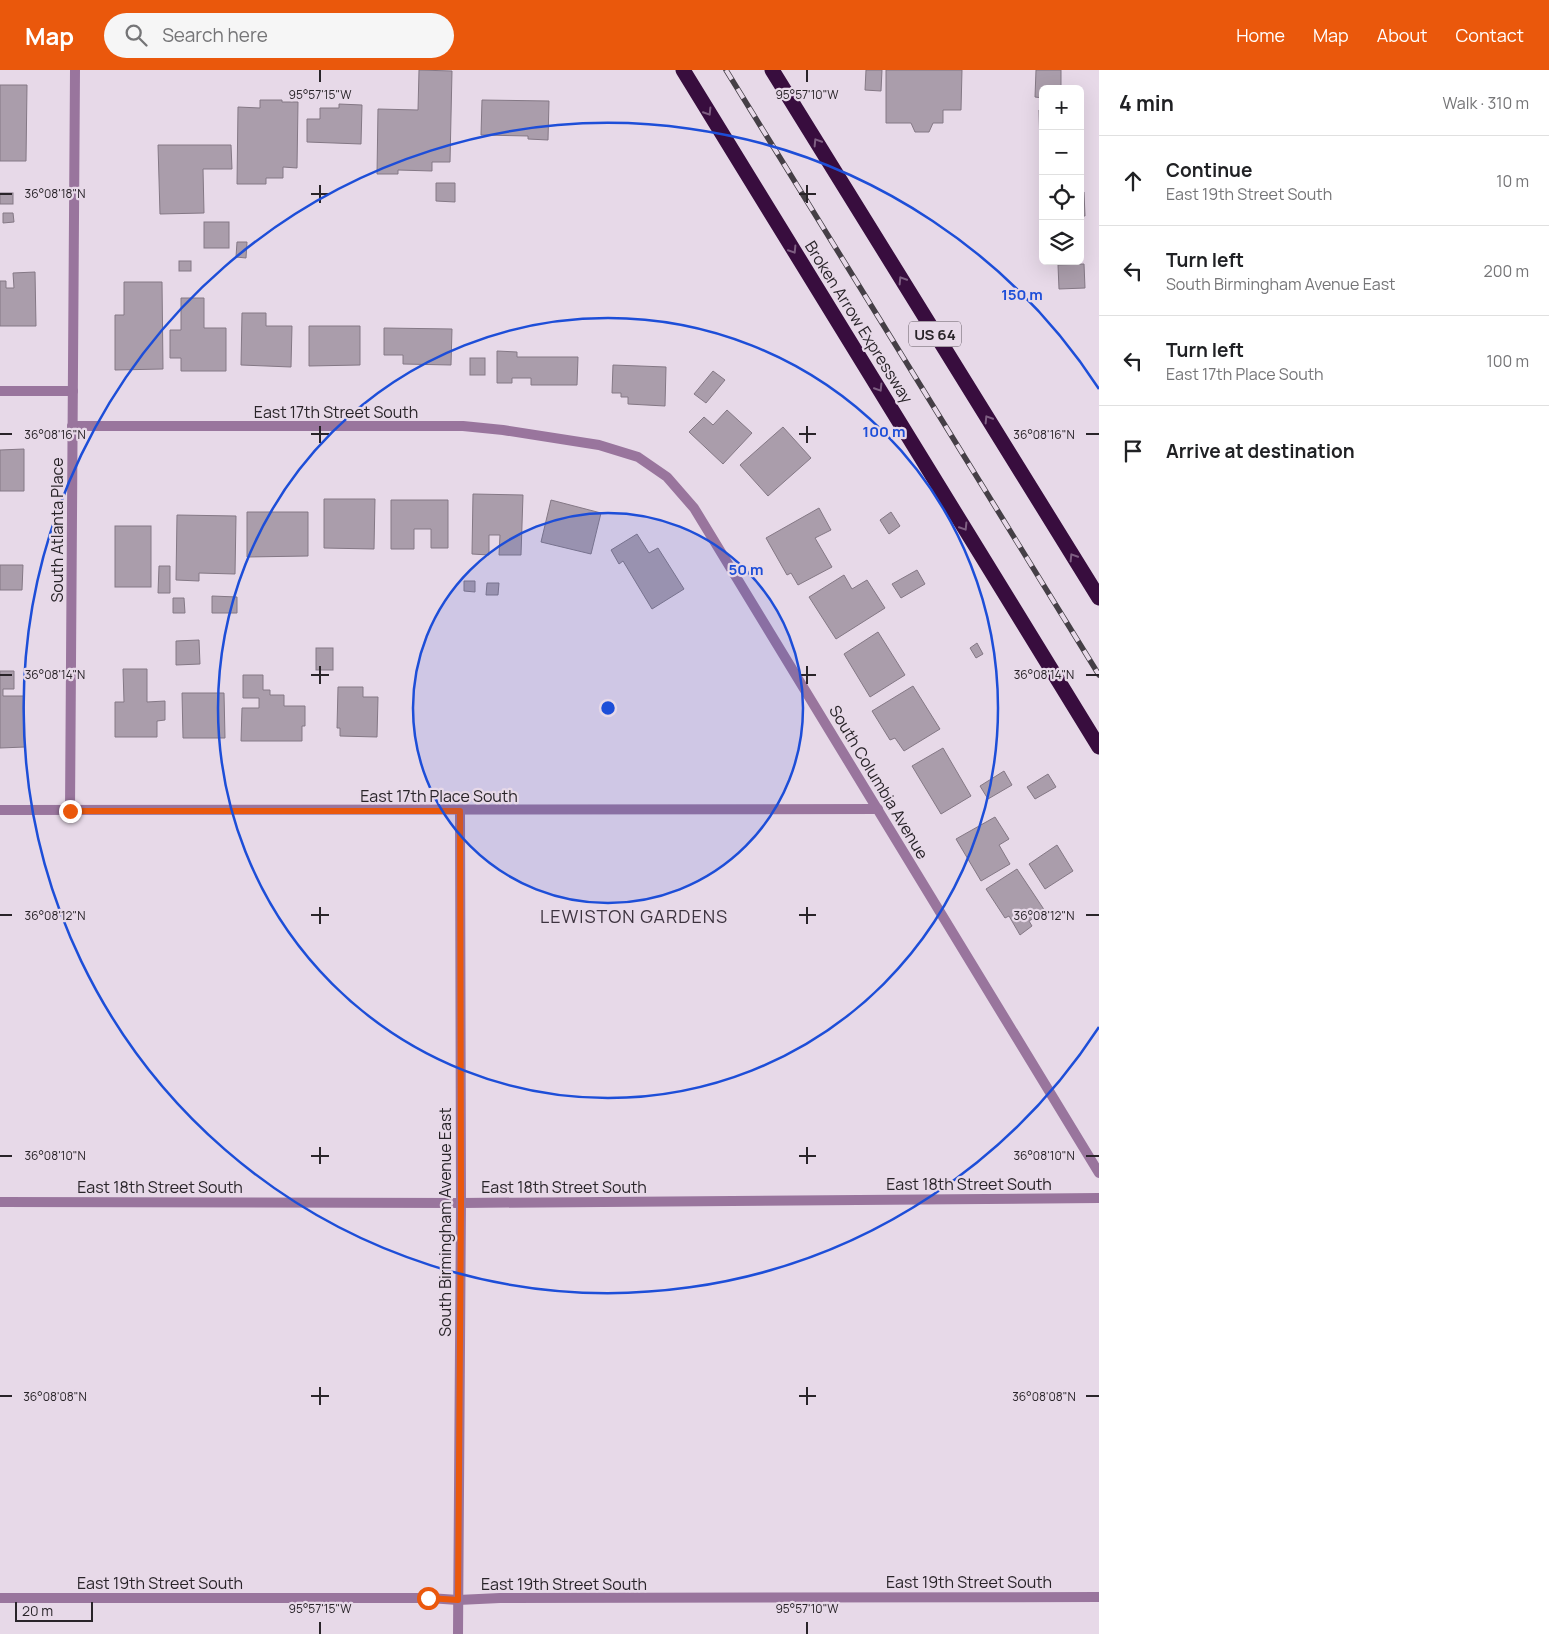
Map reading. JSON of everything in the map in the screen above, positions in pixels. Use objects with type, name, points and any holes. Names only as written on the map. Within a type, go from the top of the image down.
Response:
[{"type":"highway","name":"Broken Arrow Expressway","points":[[683,70],[1099,746]]},
{"type":"highway","name":"US 64","points":[[772,70],[1099,598]]},
{"type":"street","name":"South Atlanta Place","points":[[70,811],[75,70]]},
{"type":"street","points":[[0,391],[73,391]]},
{"type":"street","name":"East 17th Street South","points":[[72,426],[463,426],[557,438],[599,446]]},
{"type":"street","name":"South Columbia Avenue","points":[[599,446],[638,457],[667,478],[694,508],[1099,1172]]},
{"type":"street","name":"East 17th Place South","points":[[0,810],[460,811],[878,809]]},
{"type":"street","name":"South Birmingham Avenue East","points":[[458,1634],[461,1203],[460,811]]},
{"type":"street","name":"East 18th Street South","points":[[0,1202],[461,1203],[1099,1198]]},
{"type":"street","name":"East 19th Street South","points":[[0,1598],[428,1598],[458,1600],[500,1598],[1099,1597]]},
{"type":"building","points":[[419,70],[452,71],[450,162],[432,162],[432,171],[398,170],[398,174],[377,174],[378,109],[418,110]]},
{"type":"building","points":[[866,70],[882,70],[881,91],[865,90]]},
{"type":"building","points":[[886,70],[962,70],[961,110],[943,110],[943,123],[933,123],[929,132],[915,132],[911,123],[886,123]]},
{"type":"building","points":[[1036,70],[1061,70],[1061,85],[1039,85],[1039,98],[1035,97]]},
{"type":"building","points":[[0,85],[27,85],[26,161],[0,161]]},
{"type":"building","points":[[260,100],[298,102],[297,168],[283,167],[283,178],[266,178],[266,184],[237,184],[238,107],[260,108]]},
{"type":"building","points":[[482,100],[549,101],[548,140],[528,139],[528,136],[481,135]]},
{"type":"building","points":[[339,104],[362,105],[361,144],[307,142],[307,119],[320,119],[320,108],[339,108]]},
{"type":"building","points":[[158,145],[231,145],[232,169],[203,169],[204,213],[160,214]]},
{"type":"building","points":[[436,183],[455,183],[455,202],[436,201]]},
{"type":"building","points":[[0,193],[13,193],[13,204],[0,204]]},
{"type":"building","points":[[3,213],[13,213],[14,222],[3,223]]},
{"type":"building","points":[[204,222],[229,222],[229,248],[204,248]]},
{"type":"building","points":[[237,242],[247,242],[246,258],[236,257]]},
{"type":"building","points":[[179,261],[191,261],[191,271],[179,271]]},
{"type":"building","points":[[1084,264],[1085,288],[1059,289],[1058,265]]},
{"type":"building","points":[[35,272],[36,326],[0,326],[0,281],[6,281],[6,288],[14,288],[13,273]]},
{"type":"building","points":[[124,282],[162,282],[163,369],[115,370],[115,315],[124,315]]},
{"type":"building","points":[[181,298],[204,298],[204,328],[226,328],[226,371],[181,371],[181,358],[170,358],[170,330],[181,330]]},
{"type":"building","points":[[242,313],[266,313],[266,326],[292,326],[291,367],[241,365]]},
{"type":"building","points":[[309,326],[360,326],[360,365],[309,366]]},
{"type":"building","points":[[384,328],[452,329],[451,365],[403,364],[403,355],[384,355]]},
{"type":"building","points":[[497,351],[517,352],[517,357],[578,357],[577,385],[531,385],[531,378],[512,378],[512,383],[497,383]]},
{"type":"building","points":[[470,358],[485,358],[485,375],[470,375]]},
{"type":"building","points":[[613,365],[666,367],[665,406],[628,404],[628,397],[621,397],[621,393],[612,393]]},
{"type":"building","points":[[713,371],[725,380],[706,403],[694,394]]},
{"type":"building","points":[[727,410],[752,433],[723,464],[689,432],[704,417],[713,425]]},
{"type":"building","points":[[783,427],[811,458],[768,496],[740,465]]},
{"type":"building","points":[[24,449],[24,491],[0,491],[0,450]]},
{"type":"building","points":[[473,494],[523,495],[521,555],[499,555],[500,535],[489,535],[489,555],[472,554]]},
{"type":"building","points":[[324,499],[375,499],[374,549],[324,548]]},
{"type":"building","points":[[391,500],[448,500],[448,548],[431,548],[431,529],[414,529],[414,549],[391,549]]},
{"type":"building","points":[[551,500],[601,513],[591,554],[541,542]]},
{"type":"building","points":[[819,508],[831,530],[815,538],[832,567],[798,585],[791,573],[787,575],[766,538]]},
{"type":"building","points":[[247,512],[308,512],[308,556],[247,557]]},
{"type":"building","points":[[891,512],[900,526],[889,534],[880,520]]},
{"type":"building","points":[[177,515],[236,516],[235,574],[199,573],[199,581],[176,580]]},
{"type":"building","points":[[115,526],[151,526],[151,587],[115,587]]},
{"type":"building","points":[[637,534],[649,553],[658,548],[684,589],[652,609],[623,561],[619,564],[611,550]]},
{"type":"building","points":[[0,565],[23,565],[22,590],[0,590]]},
{"type":"building","points":[[159,566],[170,566],[170,593],[158,593]]},
{"type":"building","points":[[917,570],[925,584],[901,598],[892,584]]},
{"type":"building","points":[[844,575],[852,589],[867,580],[885,608],[836,639],[809,597]]},
{"type":"building","points":[[464,581],[475,581],[475,592],[464,591]]},
{"type":"building","points":[[487,583],[499,583],[498,595],[486,595]]},
{"type":"building","points":[[212,596],[237,597],[237,613],[212,613]]},
{"type":"building","points":[[173,598],[184,598],[185,613],[173,613]]},
{"type":"building","points":[[878,632],[905,675],[870,697],[844,654]]},
{"type":"building","points":[[199,640],[200,664],[176,665],[176,641]]},
{"type":"building","points":[[977,643],[983,654],[976,658],[970,648]]},
{"type":"building","points":[[316,648],[333,648],[333,670],[316,670]]},
{"type":"building","points":[[123,669],[147,669],[147,702],[165,701],[165,720],[157,721],[157,737],[115,737],[115,702],[124,702]]},
{"type":"building","points":[[0,671],[14,671],[14,689],[3,689],[3,696],[24,696],[25,747],[0,748]]},
{"type":"building","points":[[243,675],[263,675],[263,690],[270,690],[270,695],[284,695],[284,706],[305,706],[305,726],[302,726],[302,741],[241,741],[242,708],[259,708],[259,698],[243,698]]},
{"type":"building","points":[[913,686],[940,729],[904,751],[895,738],[890,740],[872,711]]},
{"type":"building","points":[[338,687],[363,687],[363,697],[378,697],[377,737],[340,736],[340,728],[337,728]]},
{"type":"building","points":[[182,693],[224,693],[225,738],[183,738]]},
{"type":"building","points":[[943,748],[971,796],[941,814],[912,766]]},
{"type":"building","points":[[1004,771],[1012,785],[988,799],[980,786]]},
{"type":"building","points":[[1048,774],[1056,787],[1035,799],[1027,787]]},
{"type":"building","points":[[995,817],[1009,839],[999,845],[1010,864],[981,881],[956,839]]},
{"type":"building","points":[[1057,845],[1073,871],[1045,889],[1029,864]]},
{"type":"building","points":[[1017,869],[1045,911],[1029,921],[1032,926],[1020,935],[1009,916],[1005,918],[986,889]]},
{"type":"railway","points":[[726,70],[1099,675]]},
{"type":"district","name":"LEWISTON GARDENS","points":[[634,916]]},
{"type":"route","points":[[70,811],[460,811],[461,1203],[458,1600],[428,1598]]}]
